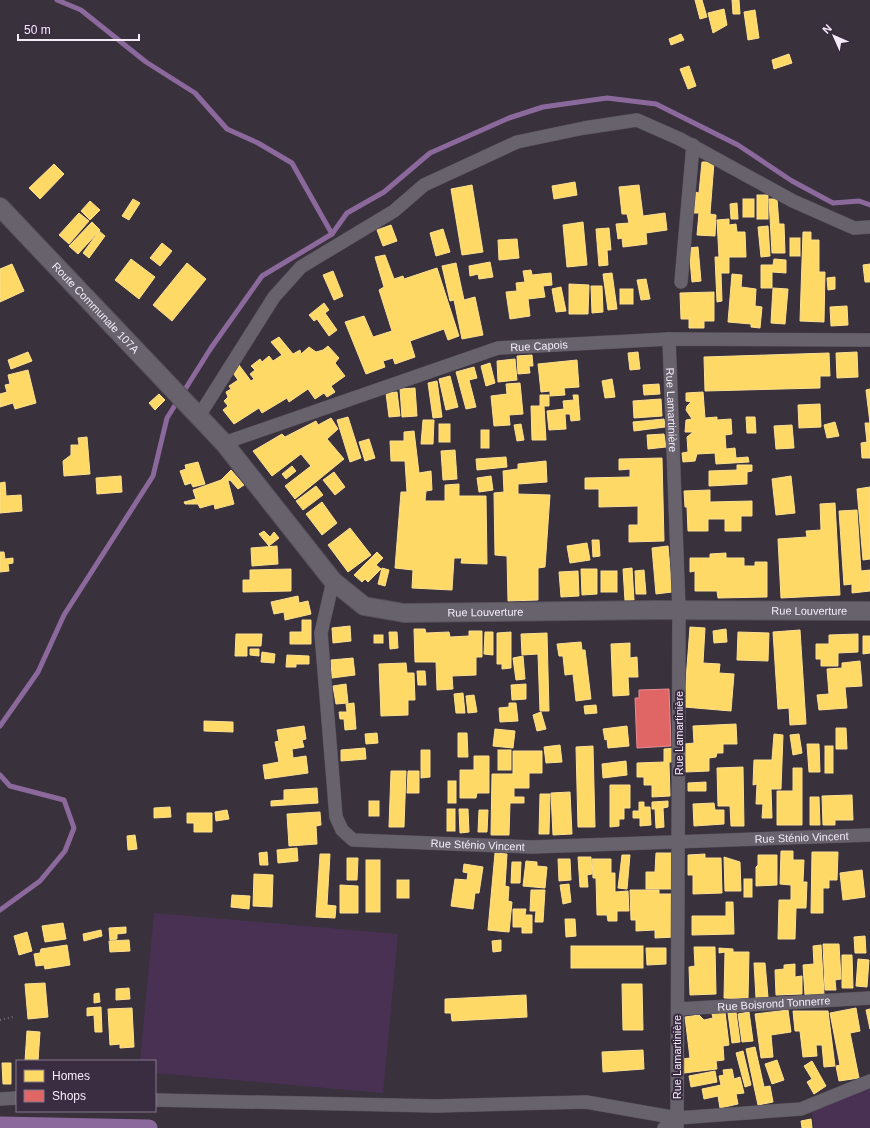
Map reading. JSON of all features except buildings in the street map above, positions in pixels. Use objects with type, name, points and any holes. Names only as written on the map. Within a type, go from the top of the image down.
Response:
[{"type":"main road","name":"Route Communale 107A","points":[[0,207],[195,412]]},
{"type":"main road","name":"Rue Louverture","points":[[195,412],[224,443],[333,581],[364,606],[404,613],[679,610],[870,611]]},
{"type":"street","points":[[195,412],[274,297],[301,267],[394,211],[424,185],[517,142],[584,128],[638,120],[693,145],[793,201],[854,228],[870,227]]},
{"type":"street","points":[[681,282],[693,145]]},
{"type":"street","name":"Rue Capois","points":[[224,443],[498,348],[669,339],[870,340]]},
{"type":"street","name":"Rue Lamartinière","points":[[669,339],[679,610],[677,1123]]},
{"type":"street","name":"Rue Sténio Vincent","points":[[333,581],[321,634],[336,817],[342,830],[353,840],[532,847],[870,835]]},
{"type":"street","name":"Rue Boisrond Tonnerre","points":[[678,1009],[870,998]]},
{"type":"street","points":[[664,1128],[677,1123],[801,1109],[870,1082]]},
{"type":"street","points":[[0,1099],[16,1098]]},
{"type":"street","points":[[156,1100],[436,1106],[586,1102],[677,1123]]},
{"type":"path","points":[[0,1020],[13,1017]]},
{"type":"shaded area","points":[[154,913],[398,934],[383,1093],[156,1073],[156,1060],[140,1060]]},
{"type":"shaded area","points":[[870,1088],[870,1128],[814,1128],[812,1111]]},
{"type":"waterway","points":[[0,726],[38,672],[64,615],[153,476],[167,418],[211,348],[262,276],[332,234],[292,163],[258,143],[227,129],[195,93],[146,62],[81,10],[57,0]]},
{"type":"waterway","points":[[332,234],[347,213],[384,192],[430,153],[509,118],[543,107],[607,98],[656,104],[738,145],[792,181],[833,203],[859,201],[870,205]]},
{"type":"waterway","points":[[0,775],[10,786],[64,800],[74,828],[65,851],[40,881],[0,910]]},
{"type":"waterway","points":[[0,1125],[149,1128]]}]
